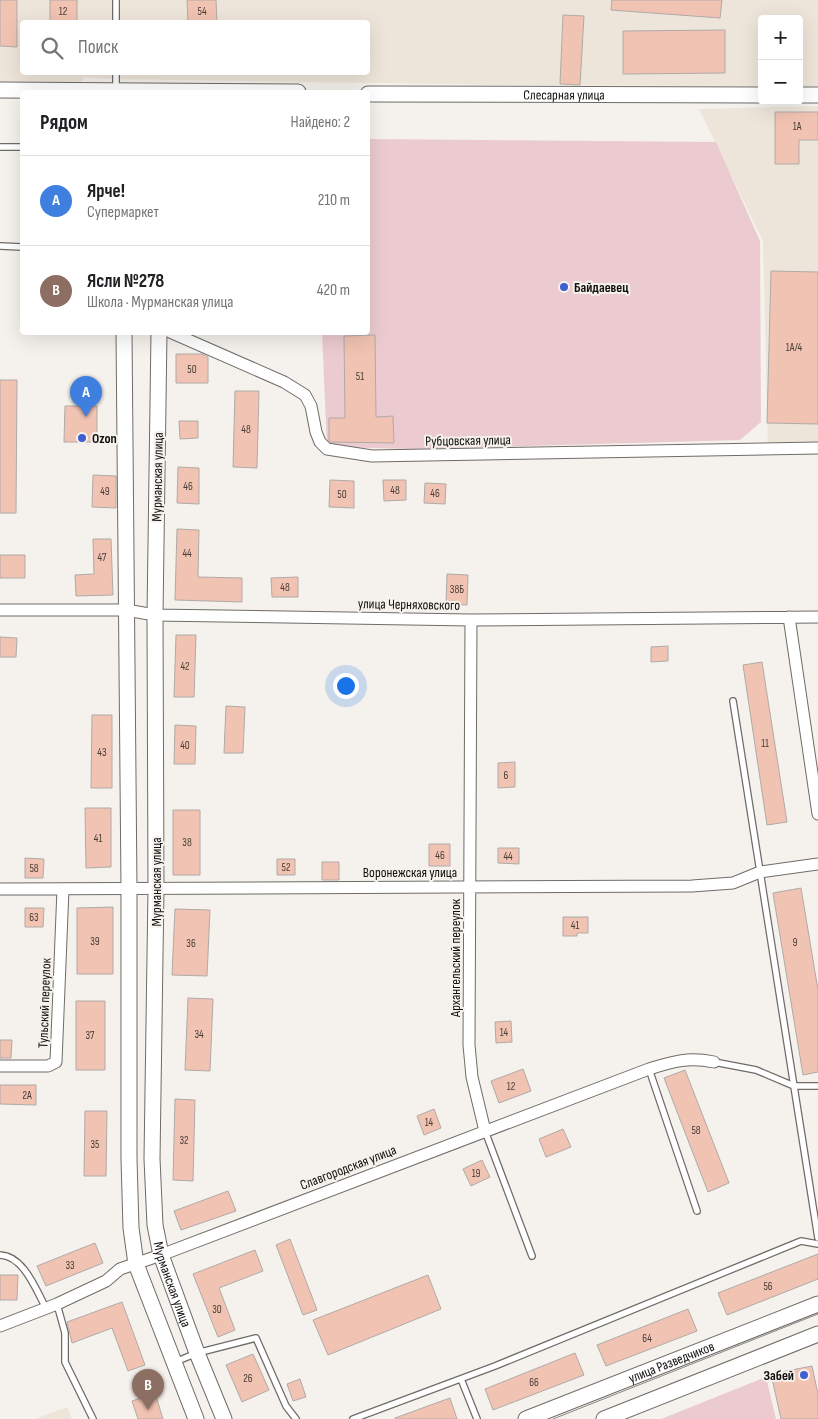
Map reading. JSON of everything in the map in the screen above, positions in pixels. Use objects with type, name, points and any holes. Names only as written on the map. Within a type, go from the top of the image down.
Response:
[{"type":"main road","points":[[0,90],[20,90]]},
{"type":"main road","name":"Слесарная улица","points":[[370,94],[758,95]]},
{"type":"main road","points":[[803,95],[818,95]]},
{"type":"main road","name":"Мурманская улица","points":[[124,335],[131,1228],[136,1264],[196,1419]]},
{"type":"main road","name":"Мурманская улица","points":[[159,335],[155,616],[156,888],[152,1159],[155,1225],[161,1255],[224,1419]]},
{"type":"main road","name":"улица Разведчиков","points":[[526,1419],[818,1304]]},
{"type":"main road","name":"улица Разведчиков","points":[[604,1419],[818,1334]]},
{"type":"street","name":"Рубцовская улица","points":[[177,335],[276,378],[305,395],[311,406],[316,432],[320,442],[326,448],[372,456],[818,448]]},
{"type":"street","name":"улица Черняховского","points":[[0,610],[126,610],[155,616],[471,620],[818,618]]},
{"type":"street","points":[[789,617],[818,814]]},
{"type":"street","name":"Архангельский переулок","points":[[471,620],[469,1045],[472,1077],[485,1131]]},
{"type":"street","name":"Воронежская улица","points":[[0,889],[692,886],[732,883],[760,872],[818,864]]},
{"type":"street","name":"Тульский переулок","points":[[0,1066],[48,1066],[56,1062],[63,889]]},
{"type":"street","name":"Славгородская улица","points":[[0,1326],[52,1306],[106,1281],[120,1269],[649,1069],[680,1059],[698,1059],[714,1062]]},
{"type":"lane","points":[[116,0],[116,20]]},
{"type":"lane","points":[[117,75],[123,90]]},
{"type":"lane","points":[[0,147],[20,146]]},
{"type":"lane","points":[[0,246],[20,247]]},
{"type":"lane","points":[[733,701],[818,1238]]},
{"type":"lane","points":[[714,1062],[756,1070],[794,1086],[818,1086]]},
{"type":"lane","points":[[649,1069],[697,1211]]},
{"type":"lane","name":"Архангельский переулок","points":[[485,1131],[532,1256]]},
{"type":"lane","points":[[353,1419],[504,1363],[801,1241],[818,1244]]},
{"type":"lane","points":[[0,1255],[7,1255],[22,1267],[52,1306],[64,1332],[65,1362],[93,1419]]},
{"type":"lane","points":[[173,1363],[198,1353],[256,1338],[286,1406],[296,1419]]},
{"type":"lane","points":[[460,1379],[477,1419]]},
{"type":"shaded area","points":[[0,0],[818,0],[818,86],[803,86],[803,15],[758,15],[758,86],[517,85],[108,79],[84,77],[78,88],[0,90]]},
{"type":"shaded area","points":[[818,106],[818,446],[768,449],[763,241],[699,109]]},
{"type":"shaded area","name":"Байдаевец","points":[[370,139],[716,142],[760,241],[761,422],[740,440],[413,449],[327,447],[322,335],[370,335]]},
{"type":"shaded area","points":[[766,1377],[776,1419],[661,1419]]},
{"type":"shaded area","points":[[67,1407],[72,1419],[35,1419]]},
{"type":"building","points":[[0,0],[17,0],[17,47],[0,46]]},
{"type":"building","points":[[50,0],[77,0],[77,20],[50,20]]},
{"type":"building","points":[[187,0],[216,0],[217,20],[188,20]]},
{"type":"building","points":[[612,0],[722,0],[720,18],[611,10]]},
{"type":"building","points":[[563,15],[584,16],[580,85],[560,84]]},
{"type":"building","points":[[725,30],[725,73],[623,74],[623,31]]},
{"type":"building","points":[[775,112],[818,112],[818,140],[799,140],[799,164],[775,164]]},
{"type":"building","points":[[771,271],[818,272],[818,424],[767,423]]},
{"type":"building","points":[[375,335],[376,417],[393,416],[394,443],[331,442],[329,441],[329,418],[345,418],[344,336]]},
{"type":"building","points":[[176,354],[202,354],[208,357],[208,383],[176,383]]},
{"type":"building","points":[[0,380],[17,380],[16,513],[0,513]]},
{"type":"building","points":[[235,391],[259,391],[257,468],[233,467]]},
{"type":"building","points":[[65,406],[97,406],[97,442],[64,442]]},
{"type":"building","points":[[179,421],[198,421],[198,438],[180,439]]},
{"type":"building","points":[[178,467],[199,468],[199,504],[177,503]]},
{"type":"building","points":[[93,475],[116,476],[116,508],[92,507]]},
{"type":"building","points":[[330,480],[354,481],[354,508],[329,507]]},
{"type":"building","points":[[383,480],[406,480],[406,500],[384,501]]},
{"type":"building","points":[[425,483],[446,484],[445,504],[424,503]]},
{"type":"building","points":[[177,529],[199,530],[198,577],[242,578],[242,602],[175,600]]},
{"type":"building","points":[[93,539],[111,539],[113,595],[76,596],[75,575],[94,574]]},
{"type":"building","points":[[0,555],[25,555],[25,578],[0,578]]},
{"type":"building","points":[[447,574],[468,575],[467,605],[446,604]]},
{"type":"building","points":[[298,577],[298,597],[272,597],[271,578]]},
{"type":"building","points":[[176,635],[196,635],[194,697],[174,697]]},
{"type":"building","points":[[0,637],[17,638],[16,657],[0,657]]},
{"type":"building","points":[[668,646],[668,661],[651,662],[651,647]]},
{"type":"building","points":[[762,662],[787,822],[767,825],[743,665]]},
{"type":"building","points":[[226,706],[245,707],[243,753],[224,753]]},
{"type":"building","points":[[92,715],[112,715],[112,788],[91,788]]},
{"type":"building","points":[[175,725],[196,726],[195,764],[174,764]]},
{"type":"building","points":[[515,762],[515,787],[498,788],[498,763]]},
{"type":"building","points":[[85,808],[111,808],[111,867],[86,868]]},
{"type":"building","points":[[173,810],[200,810],[200,875],[173,875]]},
{"type":"building","points":[[429,844],[450,844],[450,866],[429,866]]},
{"type":"building","points":[[498,848],[519,848],[519,864],[498,863]]},
{"type":"building","points":[[25,858],[44,859],[43,878],[25,878]]},
{"type":"building","points":[[277,859],[295,859],[295,875],[277,875]]},
{"type":"building","points":[[322,862],[339,862],[339,880],[322,880]]},
{"type":"building","points":[[801,888],[818,990],[818,1072],[803,1075],[773,893]]},
{"type":"building","points":[[113,907],[113,974],[77,974],[77,908]]},
{"type":"building","points":[[25,908],[44,908],[43,927],[25,927]]},
{"type":"building","points":[[175,909],[210,910],[207,976],[172,975]]},
{"type":"building","points":[[563,917],[588,917],[588,933],[577,933],[577,936],[563,936]]},
{"type":"building","points":[[188,998],[213,999],[210,1071],[185,1070]]},
{"type":"building","points":[[76,1001],[105,1001],[105,1070],[76,1070]]},
{"type":"building","points":[[511,1021],[512,1042],[496,1043],[495,1022]]},
{"type":"building","points":[[0,1040],[12,1040],[11,1058],[0,1058]]},
{"type":"building","points":[[523,1069],[531,1091],[499,1103],[491,1081]]},
{"type":"building","points":[[685,1070],[729,1183],[708,1192],[664,1078]]},
{"type":"building","points":[[0,1085],[36,1085],[36,1105],[0,1104]]},
{"type":"building","points":[[175,1099],[195,1100],[193,1181],[173,1180]]},
{"type":"building","points":[[434,1109],[441,1128],[424,1135],[417,1116]]},
{"type":"building","points":[[85,1111],[107,1111],[106,1176],[84,1176]]},
{"type":"building","points":[[563,1129],[571,1147],[546,1157],[539,1139]]},
{"type":"building","points":[[482,1160],[490,1177],[471,1186],[463,1169]]},
{"type":"building","points":[[228,1191],[236,1211],[181,1230],[174,1211]]},
{"type":"building","points":[[290,1239],[317,1310],[303,1315],[276,1245]]},
{"type":"building","points":[[95,1243],[103,1263],[46,1286],[37,1266]]},
{"type":"building","points":[[255,1250],[263,1271],[219,1288],[235,1330],[218,1337],[193,1274]]},
{"type":"building","points":[[818,1254],[818,1279],[727,1315],[718,1293]]},
{"type":"building","points":[[0,1275],[18,1275],[17,1300],[0,1300]]},
{"type":"building","points":[[428,1275],[441,1309],[328,1355],[313,1320]]},
{"type":"building","points":[[122,1302],[145,1365],[128,1371],[112,1328],[72,1343],[67,1322]]},
{"type":"building","points":[[688,1309],[697,1331],[606,1366],[597,1345]]},
{"type":"building","points":[[575,1353],[584,1375],[493,1410],[485,1389]]},
{"type":"building","points":[[253,1354],[269,1390],[242,1402],[226,1365]]},
{"type":"building","points":[[812,1366],[818,1394],[818,1419],[781,1419],[771,1374]]},
{"type":"building","points":[[300,1379],[306,1397],[293,1401],[287,1384]]},
{"type":"building","points":[[155,1393],[163,1419],[138,1419],[132,1401]]},
{"type":"building","points":[[450,1398],[457,1419],[395,1419],[395,1418]]},
{"type":"tram line","points":[[553,1419],[818,1314]]},
{"type":"place","name":"Байдаевец","points":[[564,287]]},
{"type":"place","name":"Ярче!","points":[[86,417]]},
{"type":"place","name":"Ozon","points":[[82,438]]},
{"type":"place","name":"Забей","points":[[804,1375]]},
{"type":"place","name":"Ясли №278","points":[[148,1410]]}]
